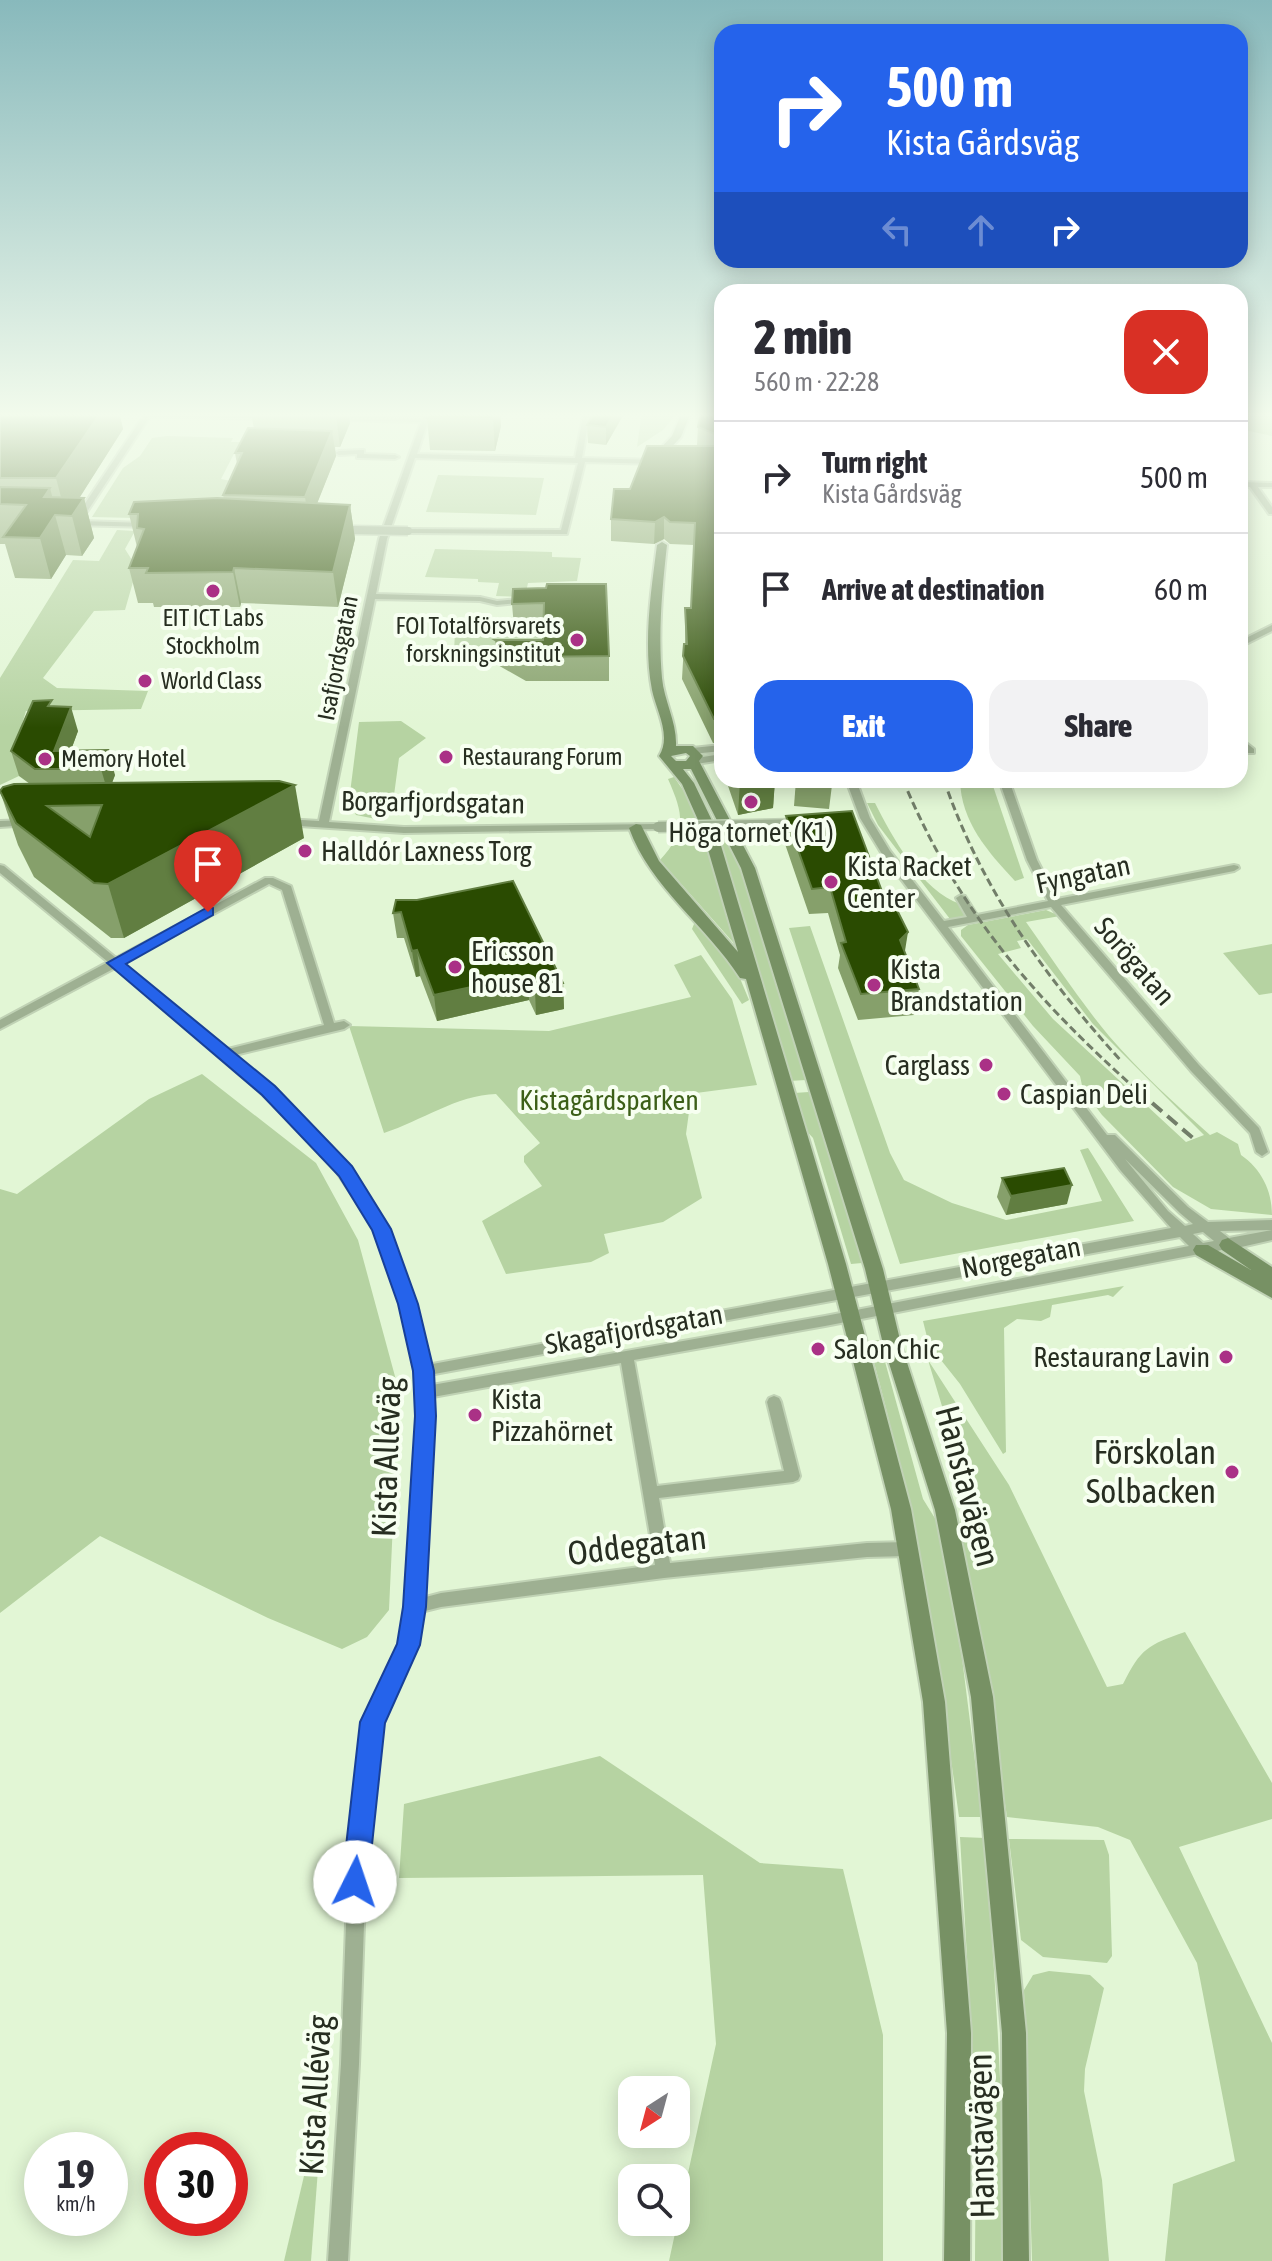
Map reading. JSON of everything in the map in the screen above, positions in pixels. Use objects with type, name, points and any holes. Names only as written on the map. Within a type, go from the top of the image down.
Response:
[{"type":"main road","name":"Hanstavägen","points":[[662,545],[654,624],[655,681],[672,735],[671,758],[688,783],[709,829],[748,955],[757,998],[848,1305],[908,1549],[934,1702],[958,2017],[957,2261]]},
{"type":"main road","name":"Hanstavägen","points":[[656,662],[693,756],[748,868],[945,1510],[982,1697],[1014,2033],[1016,2261]]},
{"type":"main road","points":[[671,758],[693,756]]},
{"type":"main road","points":[[636,828],[643,851],[737,958],[757,998]]},
{"type":"main road","points":[[785,1088],[815,1085]]},
{"type":"main road","points":[[1228,1245],[1272,1276]]},
{"type":"main road","points":[[1202,1250],[1272,1291]]},
{"type":"street","points":[[76,518],[72,523],[164,525]]},
{"type":"street","name":"Isafjordsgatan","points":[[324,823],[383,539],[390,518]]},
{"type":"street","points":[[337,529],[554,534],[566,529],[568,518]]},
{"type":"street","points":[[371,596],[480,599],[497,603],[531,600]]},
{"type":"street","points":[[1248,640],[1272,628]]},
{"type":"street","points":[[1248,748],[1251,751]]},
{"type":"street","points":[[693,756],[714,750]]},
{"type":"street","points":[[693,756],[714,757]]},
{"type":"street","points":[[853,788],[859,818],[1125,1168],[1202,1250]]},
{"type":"street","name":"Sorögatan","points":[[1007,788],[1032,860],[1055,905],[1195,1068],[1255,1131],[1262,1152]]},
{"type":"street","name":"Borgarfjordsgatan","points":[[270,822],[404,830],[636,828],[814,822]]},
{"type":"street","points":[[0,824],[45,823]]},
{"type":"street","name":"Kista Alléväg","points":[[0,868],[226,1053],[328,1150],[381,1229],[408,1304],[426,1392],[414,1607],[408,1645],[373,1722],[358,1841],[350,2064],[338,2261]]},
{"type":"street","name":"Fyngatan","points":[[942,925],[1234,868]]},
{"type":"street","points":[[0,1025],[262,882],[277,881],[287,888],[295,909],[330,1027]]},
{"type":"street","points":[[961,898],[974,919]]},
{"type":"street","points":[[226,1053],[344,1025]]},
{"type":"street","points":[[1086,1113],[1205,1227],[1228,1245]]},
{"type":"street","name":"Norgegatan","points":[[848,1305],[1181,1231],[1205,1227],[1272,1225]]},
{"type":"street","name":"Norgegatan","points":[[848,1305],[1202,1250],[1272,1235]]},
{"type":"street","name":"Skagafjordsgatan","points":[[423,1371],[848,1305]]},
{"type":"street","name":"Skagafjordsgatan","points":[[426,1392],[627,1357],[848,1305]]},
{"type":"street","points":[[627,1357],[664,1571]]},
{"type":"street","points":[[651,1493],[793,1476],[774,1402]]},
{"type":"street","name":"Oddegatan","points":[[414,1607],[441,1600],[664,1571],[867,1550],[908,1549]]},
{"type":"green space","points":[[114,518],[180,518],[176,519]]},
{"type":"green space","points":[[117,530],[135,531],[125,549],[137,568],[125,610],[94,611],[43,678],[57,688],[148,691],[141,709],[26,711],[22,724],[40,725],[19,776],[0,785],[0,678],[73,560],[99,561]]},
{"type":"green space","points":[[435,549],[552,552],[552,557],[581,558],[577,581],[528,583],[525,597],[496,596],[499,583],[425,577]]},
{"type":"green space","points":[[455,631],[543,631],[541,663],[481,664],[483,652],[454,653]]},
{"type":"green space","points":[[401,721],[426,738],[399,758],[392,810],[376,819],[356,815],[349,801],[359,722]]},
{"type":"green space","points":[[674,777],[697,810],[739,949],[660,860],[679,831],[680,813],[668,779]]},
{"type":"green space","points":[[961,788],[994,788],[1024,878],[1015,881],[995,859],[971,823]]},
{"type":"green space","points":[[867,803],[875,803],[899,846],[921,875],[933,888],[960,904],[966,916],[950,919],[878,825]]},
{"type":"green space","points":[[726,833],[738,859],[806,1080],[789,1081],[716,834]]},
{"type":"green space","points":[[1046,910],[1060,916],[1026,922],[1087,1008],[1133,1062],[1210,1135],[1217,1132],[1238,1144],[1241,1155],[1264,1181],[1272,1215],[1211,1209],[1173,1187],[1102,1115],[1083,1090],[1080,1076],[1033,1026],[961,936],[961,930],[968,925]],"holes":[[[1027,939],[1093,1024],[1204,1135],[1186,1142],[1053,1019],[998,954],[1021,948],[1017,941]]]},
{"type":"green space","points":[[700,923],[732,959],[749,1000],[742,1004],[692,929],[694,924]]},
{"type":"green space","points":[[810,926],[890,1153],[904,1180],[952,1203],[1006,1220],[1102,1201],[1080,1150],[1088,1148],[1134,1221],[900,1264],[789,928]]},
{"type":"green space","points":[[1272,944],[1272,993],[1259,995],[1223,953]]},
{"type":"green space","name":"Kistagårdsparken","points":[[701,955],[732,999],[757,1085],[696,1093],[701,1110],[689,1112],[686,1134],[702,1198],[663,1222],[604,1234],[609,1253],[591,1262],[506,1274],[482,1221],[542,1186],[524,1162],[524,1156],[540,1143],[496,1094],[467,1099],[384,1133],[349,1026],[549,1031],[691,997],[674,965]]},
{"type":"green space","points":[[202,1074],[316,1163],[358,1240],[399,1391],[389,1610],[367,1637],[342,1649],[268,1618],[100,1536],[0,1613],[0,1189],[17,1194],[149,1099]]},
{"type":"green space","points":[[809,1092],[862,1263],[851,1264],[813,1138],[803,1127],[794,1093]]},
{"type":"green space","points":[[1124,1286],[1113,1297],[1108,1295],[1052,1305],[1050,1317],[1041,1321],[1017,1319],[1004,1328],[1006,1452],[1003,1454],[960,1384],[929,1345],[923,1321]]},
{"type":"green space","points":[[879,1340],[923,1499],[936,1520],[962,1658],[982,1817],[959,1817],[911,1518],[868,1341]]},
{"type":"green space","points":[[928,1360],[1009,1485],[1107,1687],[1123,1684],[1147,1649],[1185,1632],[1272,1783],[1272,1819],[1179,1847],[1272,2043],[1272,2261],[1165,2261],[1173,2184],[1235,2161],[1197,1963],[1130,1840],[1098,1827],[1007,1817],[981,1640],[960,1535],[961,1507],[972,1505]]},
{"type":"green space","points":[[600,1756],[760,1863],[843,1869],[883,2035],[883,2261],[669,2261],[674,2236],[690,2236],[690,2164],[716,2044],[703,1875],[399,1878],[404,1804]]},
{"type":"green space","points":[[960,1837],[985,1838],[1001,2102],[1004,2261],[975,2261],[976,2112]]},
{"type":"green space","points":[[1009,1839],[1104,1840],[1109,1855],[1112,1956],[1107,1963],[1043,1957],[1021,1940]]},
{"type":"green space","points":[[1049,1971],[1090,1975],[1104,1988],[1085,2069],[1084,2091],[1102,2180],[1109,2261],[1032,2261],[1024,1990],[1033,1975]]},
{"type":"green space","points":[[324,2091],[311,2261],[284,2261]]},
{"type":"building","points":[[17,518],[53,518],[40,538],[3,537]]},
{"type":"building","points":[[138,518],[347,518],[333,572],[234,568],[233,572],[146,573],[148,568],[129,568],[144,529],[137,528]]},
{"type":"building","points":[[611,518],[663,518],[655,522]]},
{"type":"building","points":[[665,518],[714,518],[714,719],[683,656],[684,644],[687,644],[685,608],[691,608],[695,523],[670,522]]},
{"type":"building","points":[[547,584],[606,584],[609,656],[525,657],[495,640],[543,640],[544,603],[512,604],[513,589],[546,588]]},
{"type":"building","points":[[52,700],[48,706],[71,707],[54,751],[108,750],[101,769],[35,769],[11,751],[33,701]]},
{"type":"building","points":[[279,781],[295,785],[108,884],[94,883],[16,823],[0,791],[14,784]],"holes":[[[102,805],[90,837],[47,806]]]},
{"type":"building","points":[[852,811],[883,894],[889,894],[908,932],[900,940],[919,989],[861,994],[841,943],[846,942],[830,887],[812,889],[786,816]]},
{"type":"building","name":"Ericsson house 81","points":[[513,881],[563,983],[535,990],[528,975],[434,995],[417,950],[412,951],[401,912],[393,913],[396,900],[417,900]]},
{"type":"building","points":[[1064,1168],[1072,1185],[1011,1196],[1002,1178]]},
{"type":"railway","points":[[907,788],[948,871],[1002,950],[1066,1022],[1139,1092]]},
{"type":"railway","points":[[947,788],[977,858],[1018,930],[1067,997],[1122,1062]]},
{"type":"railway","points":[[1137,1090],[1194,1139]]},
{"type":"place","name":"EIT ICT Labs Stockholm","points":[[213,591]]},
{"type":"place","name":"FOI Totalförsvarets forskningsinstitut","points":[[577,640]]},
{"type":"place","name":"World Class","points":[[145,681]]},
{"type":"place","name":"Restaurang Forum","points":[[446,757]]},
{"type":"place","name":"Memory Hotel","points":[[45,759]]},
{"type":"place","name":"Höga tornet (K1)","points":[[751,802]]},
{"type":"place","name":"Halldór Laxness Torg","points":[[305,851]]},
{"type":"place","name":"Kista Racket Center","points":[[831,882]]},
{"type":"place","name":"Ericsson house 81","points":[[455,967]]},
{"type":"place","name":"Kista Brandstation","points":[[874,985]]},
{"type":"place","name":"Carglass","points":[[986,1065]]},
{"type":"place","name":"Caspian Deli","points":[[1004,1094]]},
{"type":"place","name":"Salon Chic","points":[[818,1349]]},
{"type":"place","name":"Restaurang Lavin","points":[[1226,1357]]},
{"type":"place","name":"Kista Pizzahörnet","points":[[475,1415]]},
{"type":"place","name":"Förskolan Solbacken","points":[[1232,1472]]},
{"type":"route","points":[[208,912],[115,963],[268,1090],[345,1171],[381,1229],[408,1304],[423,1371],[426,1392],[414,1607],[408,1645],[373,1722],[355,1882]]}]
